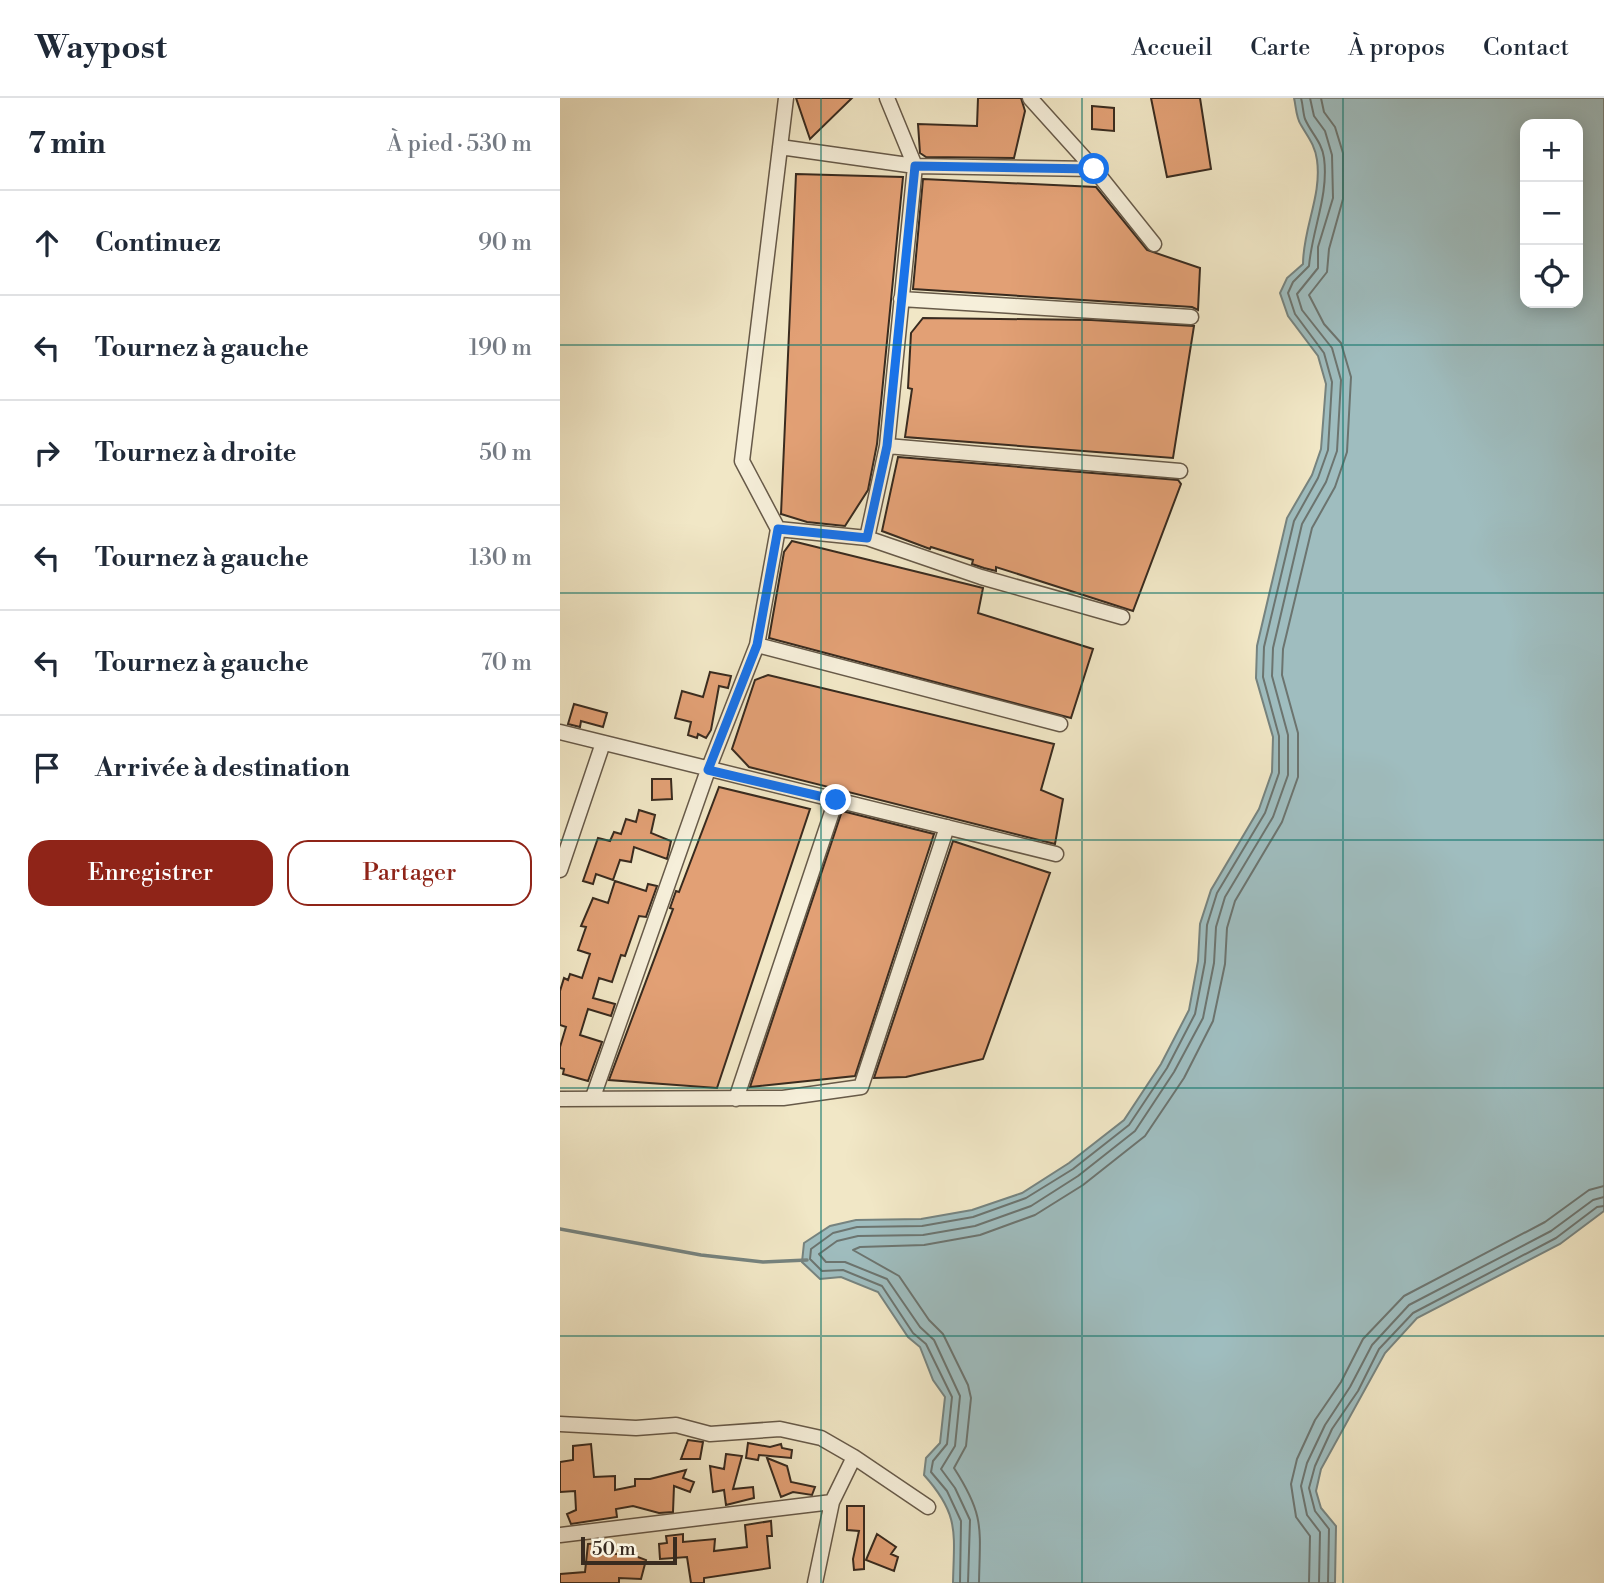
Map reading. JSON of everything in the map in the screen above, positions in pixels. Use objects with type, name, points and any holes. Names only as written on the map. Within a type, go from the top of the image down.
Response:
[{"type":"street","points":[[593,1097],[708,770],[757,645],[778,529],[742,461],[786,98]]},
{"type":"street","points":[[867,538],[887,446],[915,166],[887,98]]},
{"type":"street","points":[[1030,98],[1094,169],[1154,244]]},
{"type":"street","points":[[780,147],[915,166],[1094,169]]},
{"type":"street","points":[[901,299],[1191,317]]},
{"type":"street","points":[[887,446],[1180,471]]},
{"type":"street","points":[[778,529],[867,538],[981,577],[1122,617]]},
{"type":"street","points":[[757,645],[1060,724]]},
{"type":"street","points":[[560,732],[1056,854]]},
{"type":"street","points":[[560,870],[603,743]]},
{"type":"street","points":[[736,1098],[836,800]]},
{"type":"street","points":[[560,1099],[783,1098],[861,1087],[947,827]]},
{"type":"street","points":[[560,1424],[636,1428],[676,1425],[710,1434],[780,1429],[821,1438],[928,1507]]},
{"type":"street","points":[[815,1583],[832,1502],[854,1457]]},
{"type":"street","points":[[560,1535],[832,1502]]},
{"type":"water","points":[[1294,98],[1604,98],[1604,1211],[1560,1244],[1417,1318],[1385,1353],[1321,1469],[1316,1491],[1321,1508],[1336,1526],[1335,1583],[953,1583],[952,1525],[944,1502],[924,1475],[926,1458],[940,1443],[945,1397],[933,1380],[920,1347],[908,1337],[878,1292],[841,1277],[820,1279],[802,1262],[804,1243],[830,1226],[856,1220],[921,1219],[972,1210],[1022,1193],[1069,1163],[1124,1120],[1161,1064],[1189,1010],[1198,961],[1200,924],[1211,890],[1259,809],[1272,772],[1273,737],[1256,678],[1257,646],[1287,518],[1312,475],[1321,449],[1326,384],[1318,356],[1288,316],[1280,293],[1287,278],[1303,264],[1317,186],[1316,155],[1297,115]]},
{"type":"building","points":[[796,98],[852,98],[810,139]]},
{"type":"building","points":[[978,98],[1021,98],[1025,111],[1014,158],[926,157],[920,153],[918,124],[977,126]]},
{"type":"building","points":[[1151,98],[1200,98],[1211,169],[1167,177]]},
{"type":"building","points":[[1092,106],[1114,108],[1114,131],[1092,129]]},
{"type":"building","points":[[796,174],[903,177],[877,444],[868,490],[845,526],[807,522],[781,514]]},
{"type":"building","points":[[923,179],[1096,187],[1147,250],[1200,268],[1198,310],[1192,307],[913,289]]},
{"type":"building","points":[[923,318],[1091,320],[1194,326],[1173,458],[905,437],[912,389],[908,388],[911,333]]},
{"type":"building","points":[[898,457],[1178,480],[1181,484],[1133,611],[996,567],[996,571],[984,568],[972,564],[973,560],[931,547],[930,549],[882,531]]},
{"type":"building","points":[[792,541],[983,588],[978,613],[1093,649],[1071,718],[769,638],[784,552]]},
{"type":"building","points":[[710,672],[731,676],[728,688],[719,686],[711,730],[706,738],[698,734],[697,738],[688,735],[691,722],[675,718],[682,691],[703,697]]},
{"type":"building","points":[[768,675],[1054,744],[1041,790],[1063,799],[1055,844],[749,767],[732,749],[755,680]]},
{"type":"building","points":[[574,704],[607,713],[603,727],[581,721],[580,727],[568,724]]},
{"type":"building","points":[[652,779],[671,779],[672,799],[652,800]]},
{"type":"building","points":[[719,787],[810,809],[717,1088],[609,1080],[673,909],[670,908],[676,891],[679,892]]},
{"type":"building","points":[[639,810],[655,815],[651,833],[671,841],[667,859],[634,847],[631,862],[620,860],[613,880],[596,874],[593,884],[583,881],[598,838],[610,841],[614,832],[621,834],[626,819],[636,822]]},
{"type":"building","points":[[842,811],[934,834],[855,1076],[750,1087]]},
{"type":"building","points":[[953,841],[1050,873],[983,1059],[906,1077],[874,1078]]},
{"type":"building","points":[[615,881],[646,891],[648,884],[657,886],[646,917],[639,916],[625,956],[621,955],[612,982],[599,978],[593,998],[615,1004],[611,1016],[588,1009],[580,1035],[602,1042],[588,1081],[563,1074],[564,1069],[560,1068],[560,1047],[566,1027],[560,1025],[560,991],[564,978],[568,980],[570,974],[582,978],[590,954],[578,950],[586,927],[581,926],[593,898],[608,903]]},
{"type":"building","points":[[688,1440],[703,1442],[700,1459],[681,1459]]},
{"type":"building","points":[[748,1443],[770,1447],[781,1444],[782,1448],[792,1450],[791,1458],[759,1455],[758,1460],[746,1458]]},
{"type":"building","points":[[591,1444],[594,1477],[615,1476],[615,1490],[635,1486],[635,1479],[650,1479],[686,1470],[683,1478],[694,1482],[690,1492],[674,1486],[673,1512],[659,1513],[633,1506],[616,1509],[617,1517],[571,1524],[567,1514],[576,1510],[575,1491],[560,1492],[560,1462],[573,1460],[573,1446]]},
{"type":"building","points":[[726,1454],[742,1456],[733,1489],[753,1487],[754,1498],[726,1505],[724,1490],[713,1492],[710,1466],[724,1469]]},
{"type":"building","points":[[767,1458],[787,1466],[791,1482],[815,1487],[812,1495],[793,1492],[781,1497]]},
{"type":"building","points":[[847,1506],[864,1506],[864,1569],[854,1570],[853,1559],[859,1531],[847,1530]]},
{"type":"building","points":[[771,1521],[772,1536],[767,1536],[770,1568],[704,1578],[704,1583],[691,1583],[687,1557],[660,1559],[659,1544],[667,1543],[666,1536],[683,1534],[683,1542],[715,1539],[714,1551],[747,1547],[745,1525]]},
{"type":"building","points":[[877,1534],[896,1547],[891,1554],[898,1557],[894,1571],[866,1560]]},
{"type":"building","points":[[606,1543],[606,1554],[630,1554],[646,1560],[641,1579],[619,1578],[619,1583],[560,1583],[560,1574],[585,1572],[588,1544]]},
{"type":"waterway","points":[[560,1229],[701,1255],[763,1262],[807,1260]]},
{"type":"route","points":[[836,800],[708,770],[757,645],[778,529],[867,538],[887,446],[915,166],[1094,169]]}]
